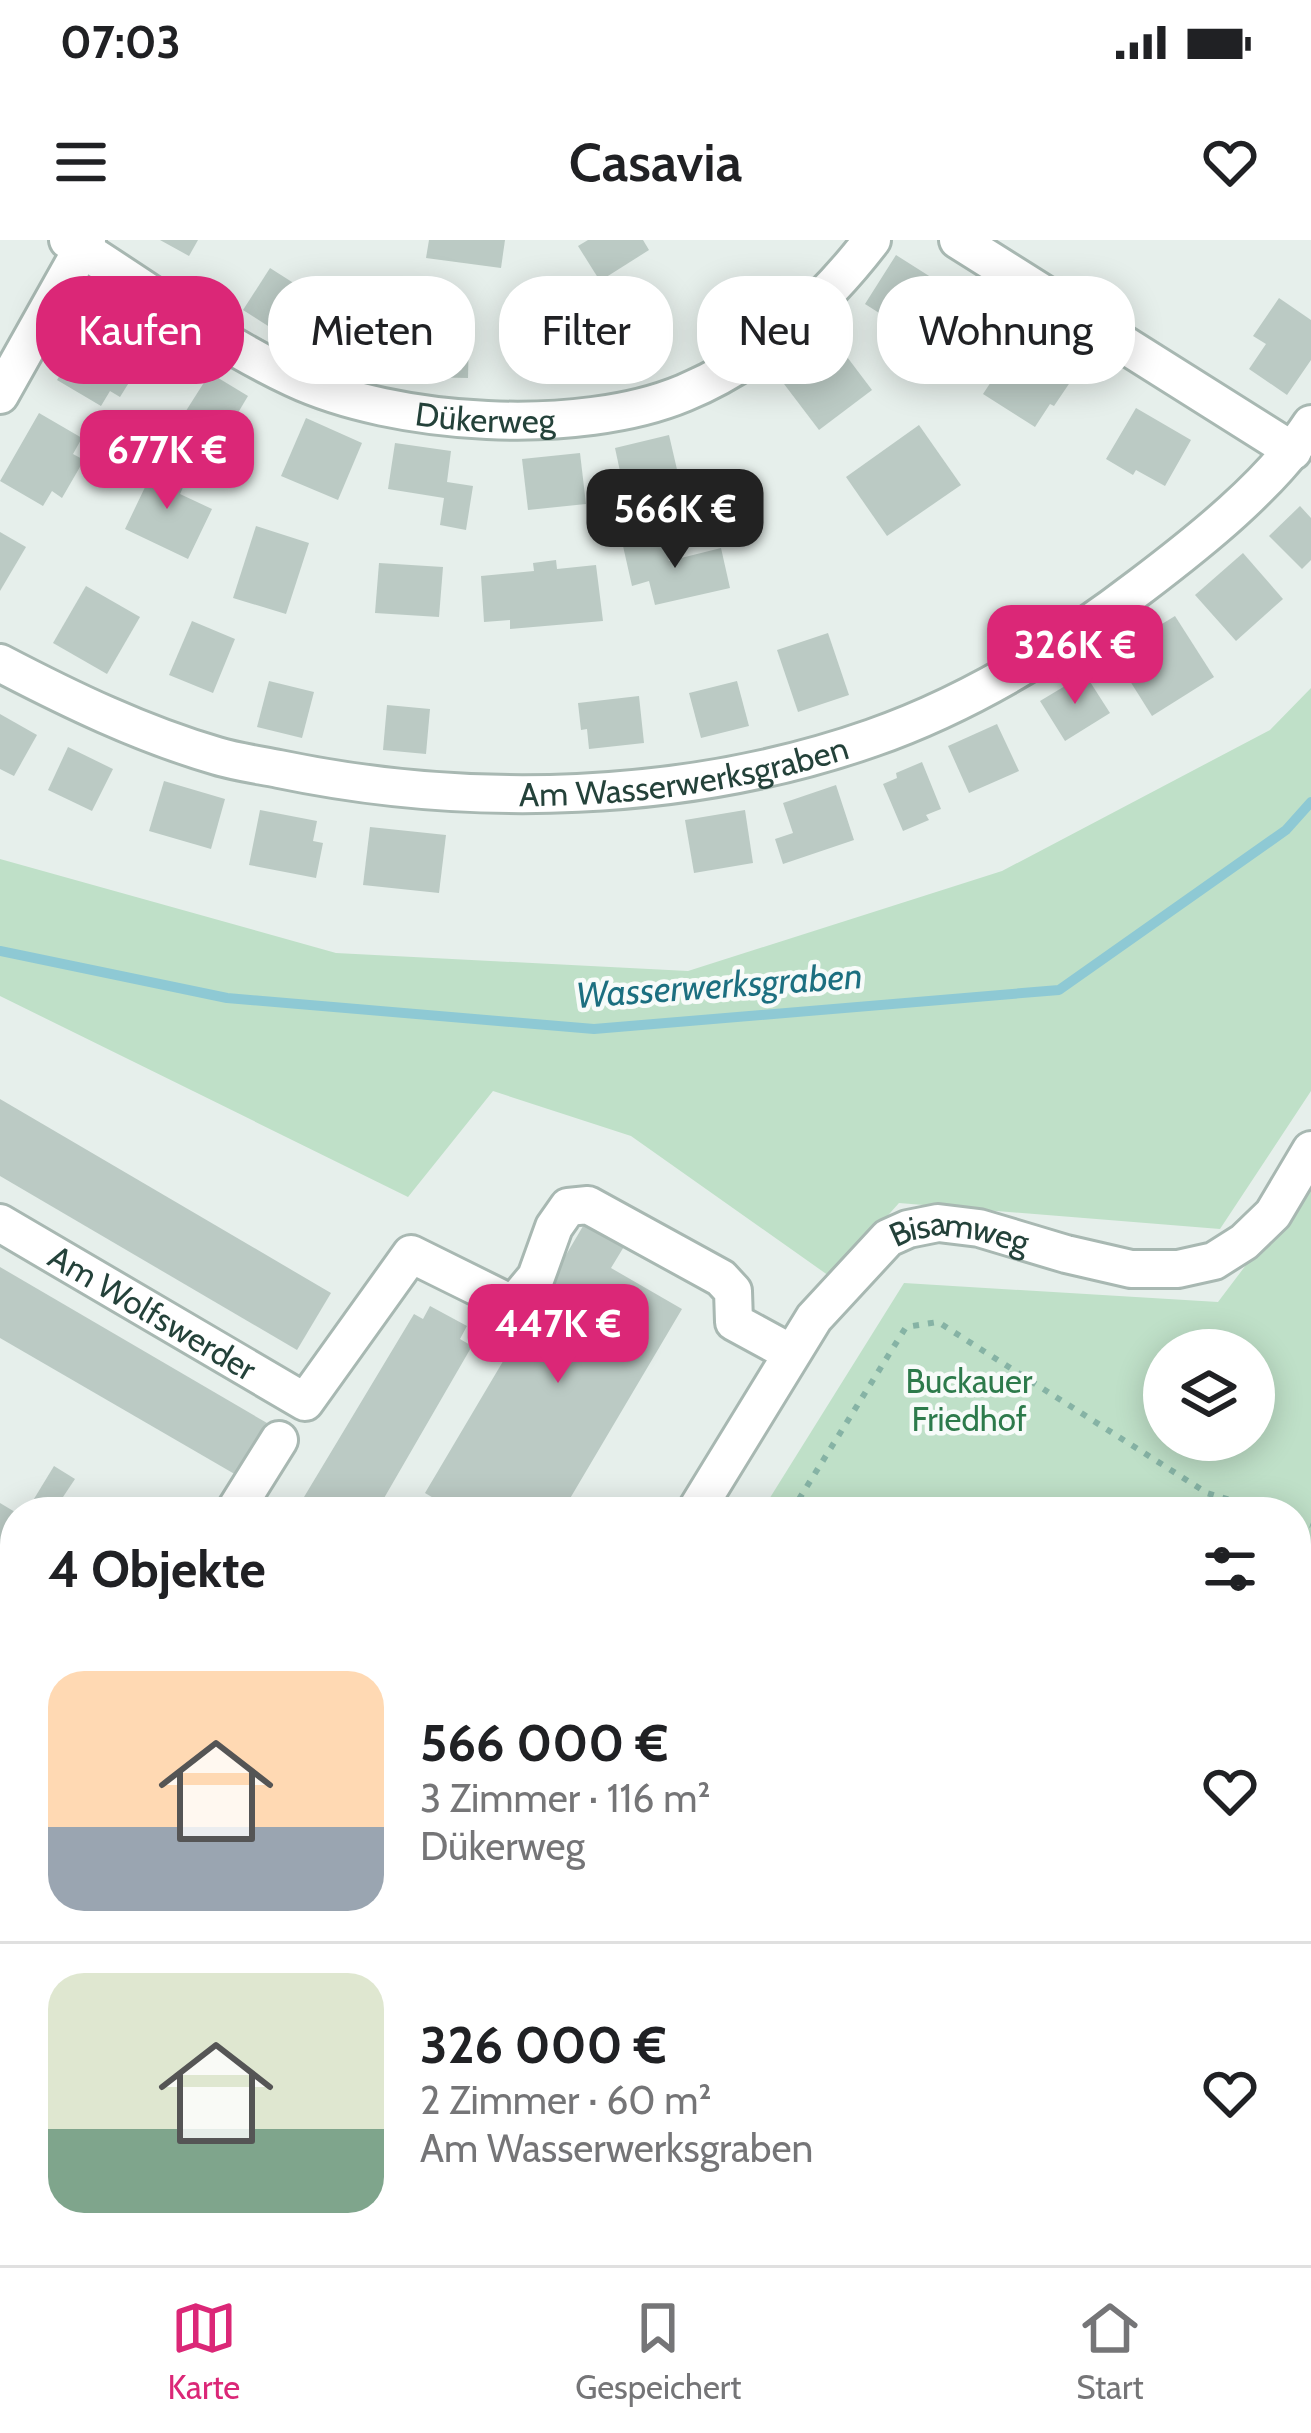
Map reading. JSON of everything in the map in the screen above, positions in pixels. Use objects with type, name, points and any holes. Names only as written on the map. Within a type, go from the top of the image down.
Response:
[{"type":"street","name":"Dükerweg","points":[[79,243],[236,346],[331,393],[439,416],[541,421],[603,416],[683,394],[762,351],[842,279],[872,240]]},
{"type":"street","points":[[958,240],[1302,437]]},
{"type":"street","points":[[0,395],[79,243]]},
{"type":"street","name":"Am Wasserwerksgraben","points":[[0,663],[97,712],[217,756],[332,780],[459,794],[619,790],[740,775],[873,737],[989,687],[1096,621],[1197,543],[1302,437]]},
{"type":"street","name":"Bisamweg","points":[[704,1497],[814,1318],[888,1238],[938,1223],[979,1228],[1131,1269],[1178,1269],[1214,1261],[1244,1242],[1273,1214],[1311,1150]]},
{"type":"street","name":"Am Wolfswerder","points":[[0,1223],[305,1402],[411,1254],[504,1300],[516,1301],[536,1277],[554,1227],[568,1207],[589,1204],[721,1278],[733,1292],[734,1322],[791,1352]]},
{"type":"street","points":[[243,1497],[279,1440]]},
{"type":"path","points":[[800,1497],[906,1327],[938,1322],[1220,1497]]},
{"type":"green space","points":[[1311,688],[1311,1091],[1220,1229],[899,1203],[832,1278],[631,1136],[493,1091],[408,1197],[0,996],[0,859],[336,953],[688,971],[1002,871],[1270,730]]},
{"type":"green space","name":"Buckauer Friedhof","points":[[1311,1179],[1311,1497],[770,1497],[904,1283],[1218,1302]]},
{"type":"building","points":[[160,240],[198,240],[189,256]]},
{"type":"building","points":[[429,240],[505,240],[501,268],[426,258]]},
{"type":"building","points":[[588,240],[643,240],[649,250],[608,276],[597,276],[578,246]]},
{"type":"building","points":[[896,255],[929,276],[883,276]]},
{"type":"building","points":[[270,268],[283,276],[268,276],[268,326],[244,308]]},
{"type":"building","points":[[877,285],[877,312],[865,304]]},
{"type":"building","points":[[1279,298],[1311,320],[1311,360],[1287,395],[1249,369],[1266,344],[1253,336]]},
{"type":"building","points":[[853,365],[872,390],[819,430],[784,384],[853,384]]},
{"type":"building","points":[[64,384],[128,384],[120,397],[110,391],[101,406]]},
{"type":"building","points":[[203,384],[228,384],[248,396],[223,438],[184,414]]},
{"type":"building","points":[[990,384],[1069,384],[1035,427],[983,394]]},
{"type":"building","points":[[1136,408],[1191,440],[1165,486],[1106,459]]},
{"type":"building","points":[[39,413],[82,438],[73,454],[84,460],[62,498],[52,491],[43,506],[0,481]]},
{"type":"building","points":[[306,418],[362,443],[338,500],[281,476]]},
{"type":"building","points":[[919,425],[961,485],[887,536],[846,477]]},
{"type":"building","points":[[669,435],[682,491],[627,504],[615,448]]},
{"type":"building","points":[[395,443],[451,451],[447,482],[473,486],[466,530],[440,525],[444,498],[388,489]]},
{"type":"building","points":[[580,453],[586,504],[528,510],[522,459]]},
{"type":"building","points":[[144,459],[187,479],[180,494],[212,509],[188,559],[125,529],[147,483],[135,477]]},
{"type":"building","points":[[1300,506],[1311,518],[1311,560],[1302,569],[1269,536]]},
{"type":"building","points":[[256,526],[309,543],[286,614],[233,598]]},
{"type":"building","points":[[0,532],[26,547],[0,591]]},
{"type":"building","points":[[664,537],[669,561],[721,548],[730,588],[655,605],[649,581],[632,586],[623,546]]},
{"type":"building","points":[[1243,553],[1283,599],[1236,641],[1195,595]]},
{"type":"building","points":[[556,560],[557,569],[596,565],[603,621],[510,629],[510,620],[484,622],[481,576],[534,571],[533,563]]},
{"type":"building","points":[[379,563],[443,567],[439,617],[375,613]]},
{"type":"building","points":[[86,586],[140,617],[107,674],[53,643]]},
{"type":"building","points":[[1175,616],[1214,677],[1152,716],[1113,654]]},
{"type":"building","points":[[192,621],[235,639],[213,693],[169,675]]},
{"type":"building","points":[[828,633],[849,695],[798,712],[777,650]]},
{"type":"building","points":[[1085,674],[1110,713],[1065,741],[1040,701]]},
{"type":"building","points":[[269,681],[314,692],[302,738],[257,727]]},
{"type":"building","points":[[737,681],[749,726],[701,738],[689,693]]},
{"type":"building","points":[[639,696],[644,743],[589,749],[578,703]]},
{"type":"building","points":[[387,705],[430,709],[426,754],[383,750]]},
{"type":"building","points":[[0,714],[37,735],[14,776],[0,769]]},
{"type":"building","points":[[997,724],[1019,771],[969,793],[948,746]]},
{"type":"building","points":[[68,747],[113,769],[92,811],[48,790]]},
{"type":"building","points":[[922,762],[941,809],[903,831],[883,784]]},
{"type":"building","points":[[164,781],[225,799],[211,849],[149,831]]},
{"type":"building","points":[[836,785],[854,840],[783,864],[775,839],[793,833],[783,803]]},
{"type":"building","points":[[260,810],[317,821],[313,841],[323,843],[316,878],[249,865]]},
{"type":"building","points":[[745,810],[753,863],[694,873],[685,820]]},
{"type":"building","points":[[370,827],[446,835],[439,893],[363,885]]},
{"type":"building","points":[[0,1099],[331,1293],[297,1350],[0,1176]]},
{"type":"building","points":[[589,1216],[628,1240],[611,1268],[682,1309],[571,1497],[432,1497],[425,1493]]},
{"type":"building","points":[[0,1267],[267,1423],[238,1476],[0,1338]]},
{"type":"building","points":[[430,1306],[467,1326],[460,1339],[472,1346],[385,1497],[304,1497],[414,1314],[423,1319]]},
{"type":"building","points":[[54,1466],[75,1479],[63,1497],[35,1497]]},
{"type":"waterway","name":"Wasserwerksgraben","points":[[0,951],[227,998],[594,1029],[1059,990],[1286,830],[1311,802]]}]
